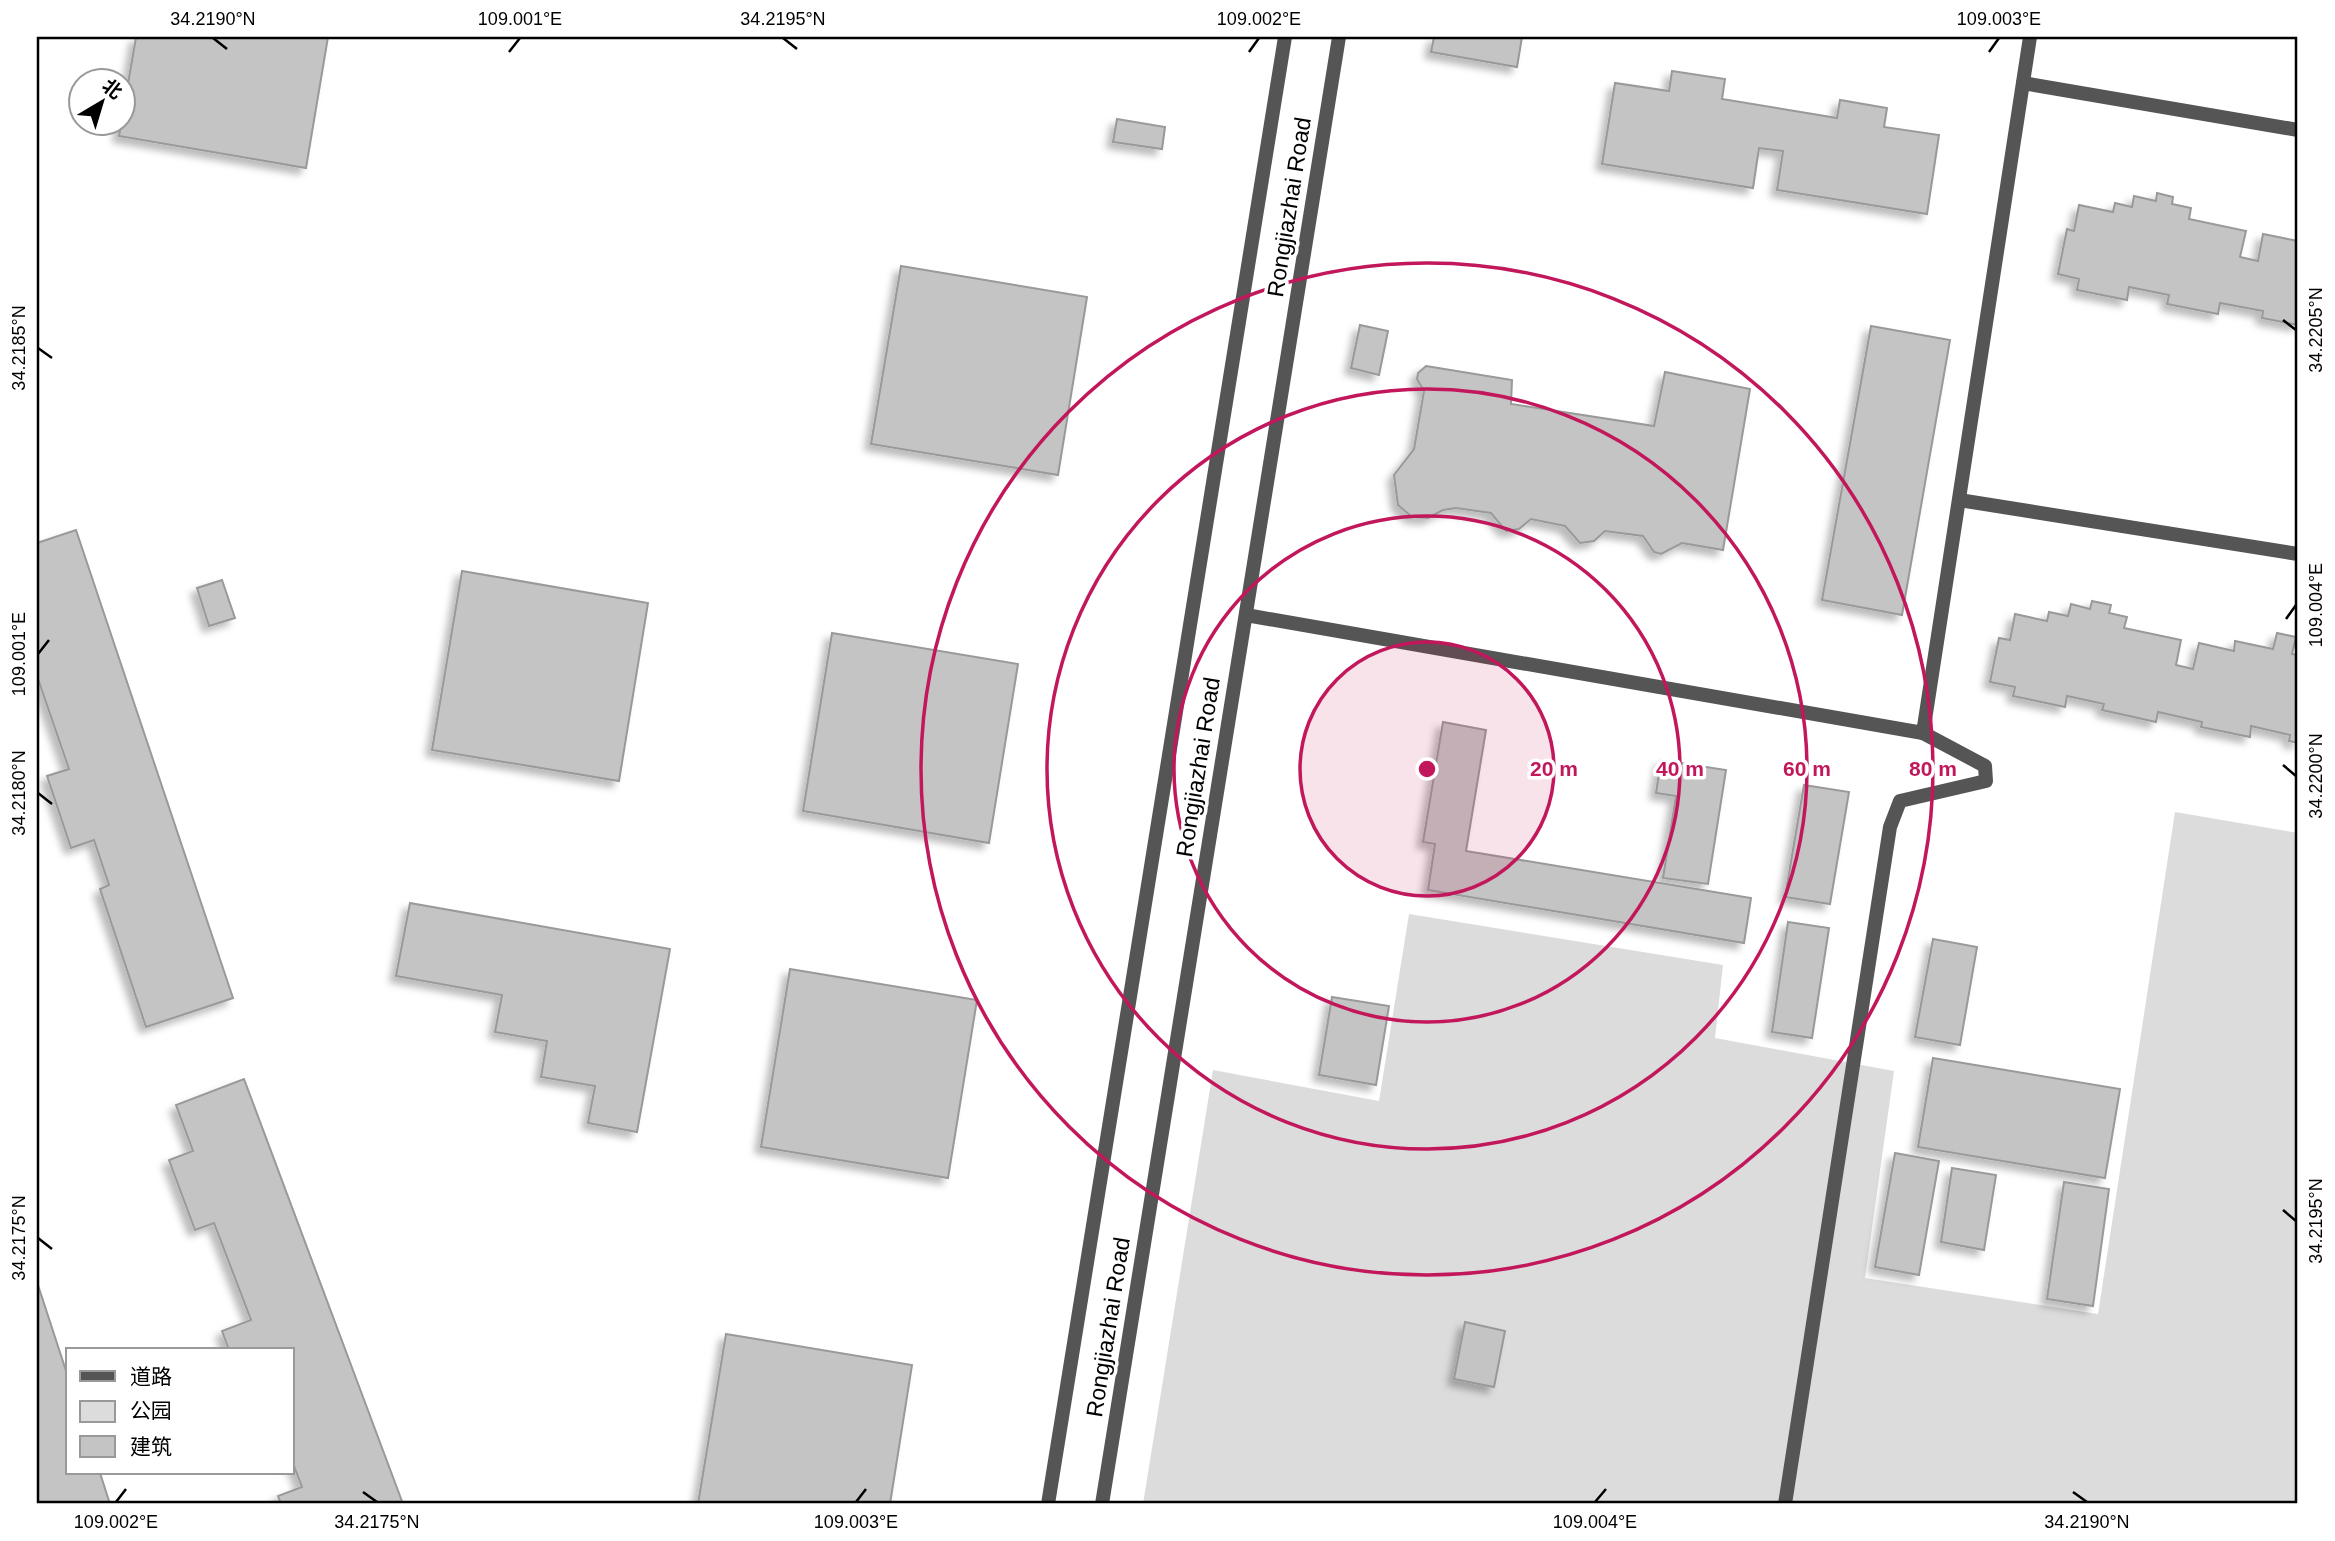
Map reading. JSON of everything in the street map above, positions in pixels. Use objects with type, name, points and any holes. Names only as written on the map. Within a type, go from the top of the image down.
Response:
[{"type":"street","name":"Rongjiazhai Road","points":[[1048,1504],[1285,37]]},
{"type":"street","name":"Rongjiazhai Road","points":[[1102,1504],[1339,37]]},
{"type":"street","points":[[1923,733],[2030,37]]},
{"type":"street","points":[[2023,83],[2298,130]]},
{"type":"street","points":[[1959,500],[2298,554]]},
{"type":"street","points":[[1246,615],[1923,733],[1985,766],[1986,781],[1900,802],[1890,827],[1785,1504]]},
{"type":"green space","points":[[2175,812],[2298,833],[2298,1504],[1143,1504],[1213,1070],[1379,1101],[1409,914],[1723,965],[1715,1038],[1894,1071],[1865,1278],[2098,1314]]},
{"type":"building","points":[[136,37],[328,37],[306,168],[119,136],[136,136],[136,66],[131,66]]},
{"type":"building","points":[[1434,37],[1522,37],[1517,67],[1431,52]]},
{"type":"building","points":[[1672,71],[1725,79],[1722,99],[1837,118],[1840,100],[1887,108],[1884,127],[1939,135],[1927,214],[1777,190],[1783,151],[1759,148],[1753,188],[1602,164],[1615,83],[1669,91]]},
{"type":"building","points":[[1117,119],[1165,127],[1162,149],[1113,142]]},
{"type":"building","points":[[2157,193],[2173,197],[2172,204],[2191,208],[2189,219],[2246,231],[2240,257],[2258,261],[2263,234],[2298,241],[2298,325],[2262,318],[2263,311],[2220,303],[2218,314],[2167,304],[2169,295],[2129,287],[2127,300],[2077,290],[2079,279],[2058,274],[2067,229],[2074,231],[2079,205],[2113,212],[2115,203],[2132,207],[2134,196],[2156,201]]},
{"type":"building","points":[[901,266],[1087,297],[1058,475],[871,444]]},
{"type":"building","points":[[1360,325],[1388,331],[1379,375],[1351,368]]},
{"type":"building","points":[[1871,326],[1950,340],[1902,615],[1822,600]]},
{"type":"building","points":[[1426,366],[1512,380],[1511,404],[1654,426],[1665,372],[1750,389],[1723,550],[1682,543],[1661,554],[1654,552],[1643,536],[1605,531],[1594,541],[1580,543],[1565,526],[1531,519],[1519,529],[1506,531],[1491,513],[1456,508],[1443,510],[1428,518],[1412,517],[1398,505],[1394,475],[1414,449],[1424,391],[1417,379],[1418,373]]},
{"type":"building","points":[[76,530],[233,998],[146,1027],[100,889],[109,885],[94,840],[71,848],[47,776],[69,769],[37,676],[37,543]]},
{"type":"building","points":[[462,571],[648,603],[619,781],[432,750]]},
{"type":"building","points":[[222,580],[235,618],[209,626],[197,588]]},
{"type":"building","points":[[2092,601],[2111,605],[2109,613],[2127,617],[2124,628],[2181,640],[2176,665],[2193,669],[2199,643],[2234,651],[2235,641],[2273,649],[2277,633],[2296,637],[2292,654],[2298,655],[2298,743],[2289,741],[2290,735],[2251,726],[2250,737],[2201,727],[2202,722],[2158,712],[2156,722],[2102,710],[2104,704],[2067,696],[2065,707],[2013,696],[2015,687],[1990,682],[1999,638],[2010,640],[2015,614],[2047,621],[2049,612],[2068,616],[2071,604],[2090,609]]},
{"type":"building","points":[[832,633],[1018,664],[989,843],[803,811]]},
{"type":"building","points":[[1443,722],[1486,730],[1466,851],[1751,898],[1744,943],[1428,890],[1435,844],[1423,842]]},
{"type":"building","points":[[1661,760],[1726,770],[1708,884],[1663,878],[1676,796],[1656,793]]},
{"type":"building","points":[[1804,785],[1849,792],[1830,904],[1785,897]]},
{"type":"building","points":[[410,903],[670,949],[637,1132],[588,1123],[595,1086],[541,1077],[547,1041],[495,1032],[502,995],[396,976]]},
{"type":"building","points":[[1788,922],[1829,928],[1812,1038],[1772,1032]]},
{"type":"building","points":[[1933,939],[1977,947],[1960,1045],[1915,1037]]},
{"type":"building","points":[[790,969],[977,1000],[948,1178],[761,1147]]},
{"type":"building","points":[[1332,997],[1389,1006],[1376,1085],[1319,1075]]},
{"type":"building","points":[[1933,1058],[2120,1089],[2105,1178],[1918,1147]]},
{"type":"building","points":[[244,1079],[403,1504],[281,1504],[278,1496],[302,1487],[294,1466],[294,1348],[228,1348],[222,1331],[251,1320],[214,1223],[195,1230],[169,1160],[193,1151],[176,1105]]},
{"type":"building","points":[[1895,1153],[1939,1161],[1919,1275],[1875,1267]]},
{"type":"building","points":[[1952,1168],[1996,1175],[1984,1250],[1941,1242]]},
{"type":"building","points":[[2064,1182],[2109,1189],[2093,1306],[2047,1299]]},
{"type":"building","points":[[37,1282],[66,1371],[66,1474],[100,1474],[110,1504],[37,1504]]},
{"type":"building","points":[[1465,1322],[1505,1331],[1494,1387],[1454,1379]]},
{"type":"building","points":[[726,1334],[912,1365],[890,1504],[698,1504]]}]
